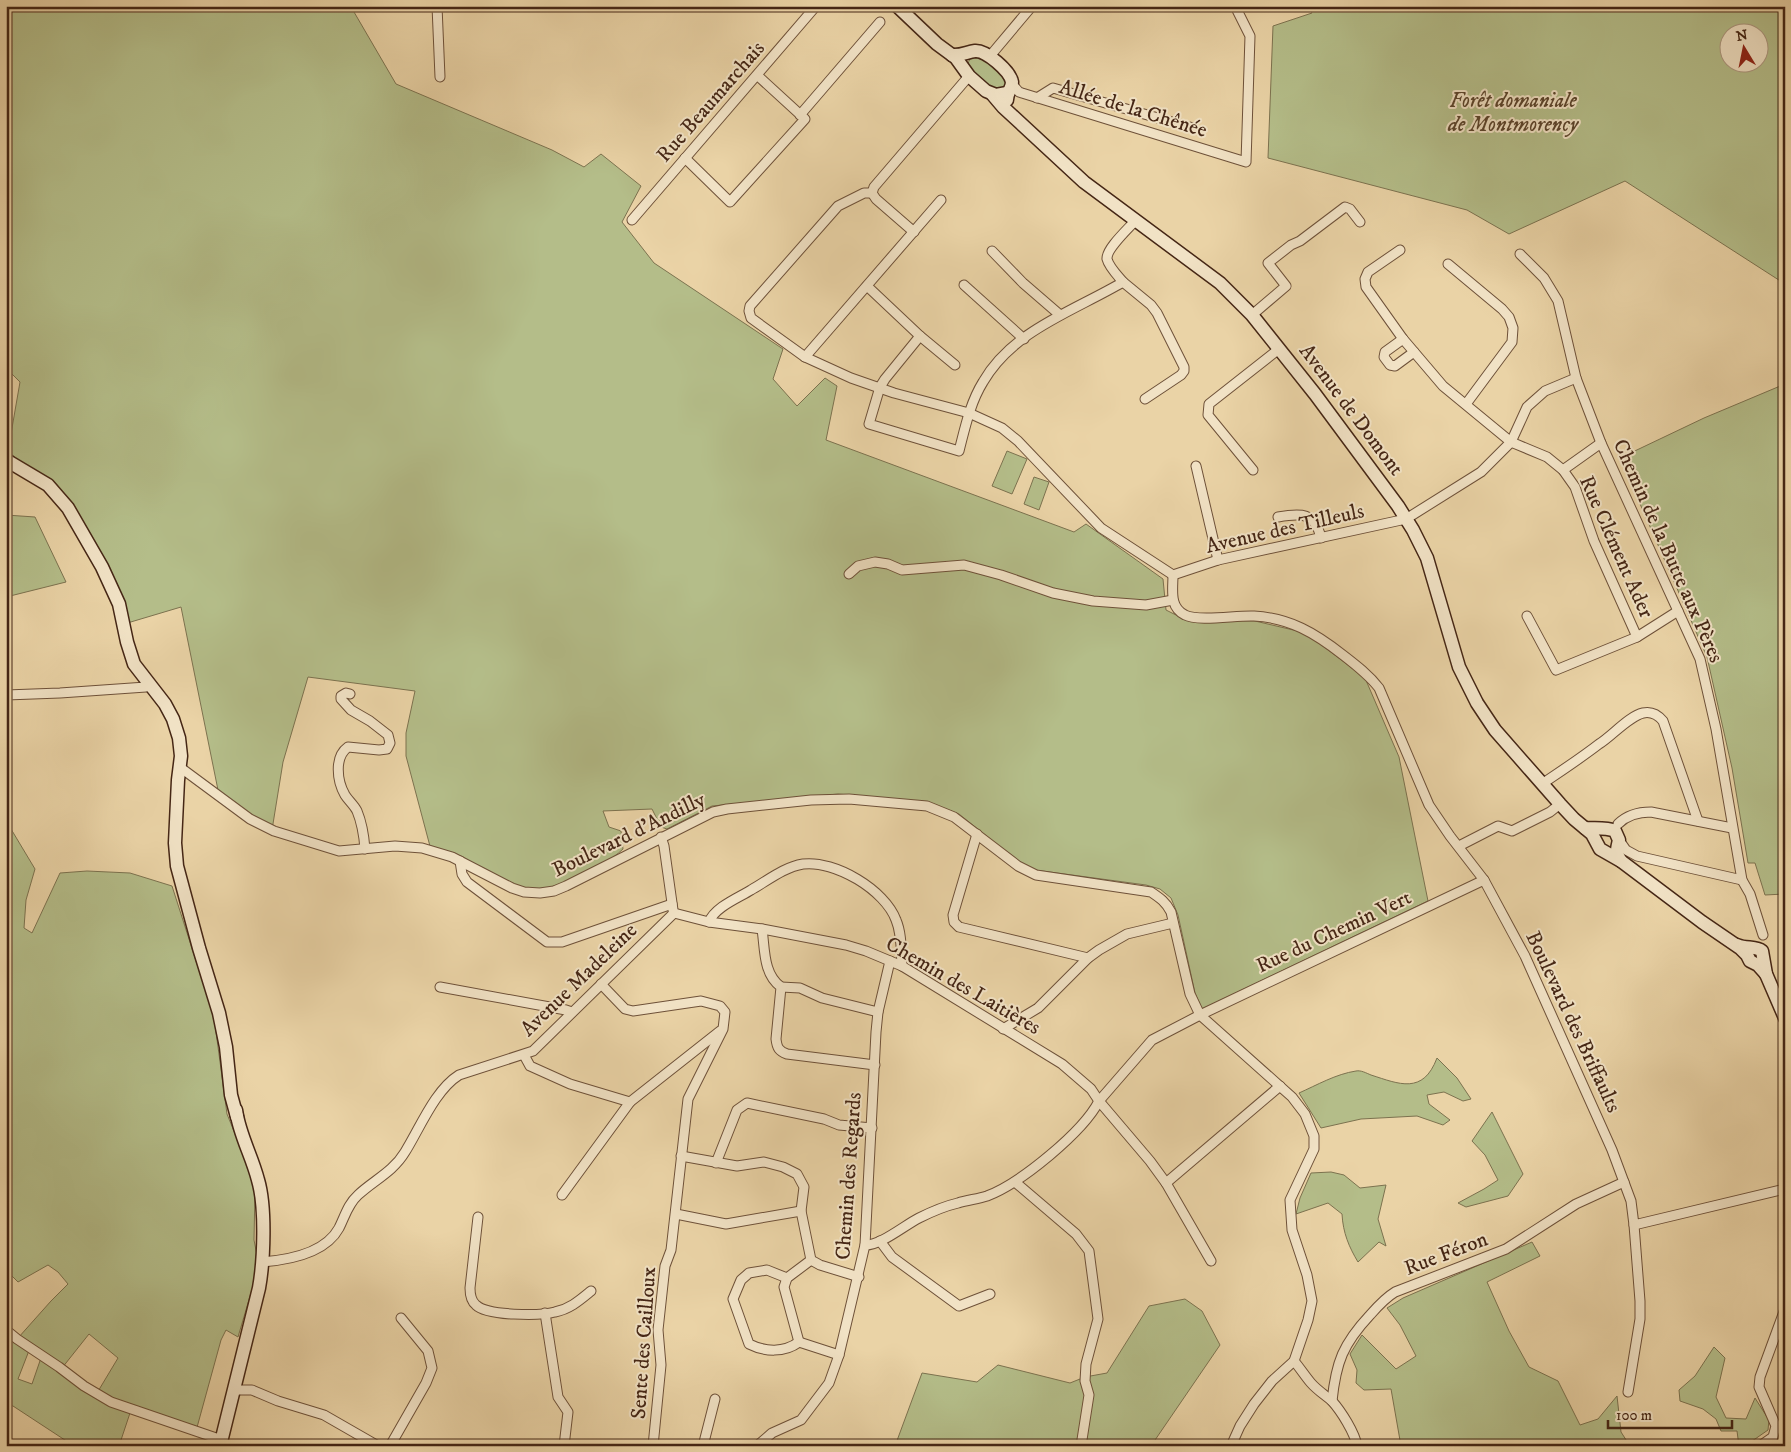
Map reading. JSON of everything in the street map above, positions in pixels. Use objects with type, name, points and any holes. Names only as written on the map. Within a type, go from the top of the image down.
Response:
[{"type":"main road","name":"Avenue de Domont","points":[[897,6],[937,44],[952,55],[966,72],[986,91],[992,94],[1084,182],[1220,284],[1252,315],[1406,518],[1427,558],[1457,659],[1470,690],[1495,730],[1574,820],[1592,834],[1596,841],[1599,832],[1613,836]]},
{"type":"main road","points":[[952,55],[979,51],[990,56],[1007,72],[1012,90],[1007,102],[1012,114]]},
{"type":"main road","points":[[966,72],[963,60],[968,53]]},
{"type":"main road","points":[[992,94],[1000,96],[1012,90]]},
{"type":"main road","points":[[6,460],[48,485],[68,508],[112,586],[119,604],[131,656],[138,671],[173,718],[179,738],[181,768],[178,780],[175,843],[177,866],[219,1013],[226,1046],[230,1095],[255,1170],[260,1194],[259,1227],[262,1257],[260,1281],[221,1443]]},
{"type":"main road","points":[[1585,828],[1613,836],[1617,854],[1621,861],[1744,952],[1757,954],[1785,1018]]},
{"type":"main road","points":[[191,914],[219,1000],[229,1046],[237,1117]]},
{"type":"street","points":[[437,6],[440,77]]},
{"type":"street","name":"Rue Beaumarchais","points":[[632,220],[758,76],[816,6]]},
{"type":"street","points":[[990,56],[1032,6]]},
{"type":"street","name":"Allée de la Chênée","points":[[1012,90],[1246,162],[1250,36],[1235,6]]},
{"type":"street","points":[[800,115],[880,22]]},
{"type":"street","points":[[872,192],[874,187],[966,72]]},
{"type":"street","points":[[685,158],[730,202],[804,118],[758,76]]},
{"type":"street","points":[[1037,98],[1053,88],[1193,128]]},
{"type":"street","points":[[872,192],[876,198],[914,232]]},
{"type":"street","points":[[849,574],[858,566],[874,562],[888,564],[902,570],[964,565],[1001,575],[1053,593],[1093,601],[1146,605],[1173,600],[1173,575],[1102,528],[1008,432],[969,414],[894,393],[851,378],[804,357],[751,318],[750,306],[838,206],[864,193],[872,192]]},
{"type":"street","points":[[804,357],[941,200]]},
{"type":"street","points":[[1252,315],[1286,286],[1268,263],[1345,208],[1350,209],[1360,222]]},
{"type":"street","points":[[1135,221],[1111,248],[1108,256],[1110,264],[1123,282],[1157,313],[1184,367],[1181,375],[1146,399]]},
{"type":"street","name":"Rue Clément Ader","points":[[1400,250],[1368,272],[1365,279],[1366,287],[1403,339],[1443,386],[1511,442],[1547,457],[1562,470],[1575,487],[1594,540],[1636,637]]},
{"type":"street","points":[[992,251],[1023,284],[1060,315]]},
{"type":"street","name":"Chemin de la Butte aux Pères","points":[[1520,254],[1544,278],[1558,301],[1576,378],[1601,443],[1700,659],[1716,729],[1742,880],[1750,894],[1763,935],[1757,954]]},
{"type":"street","points":[[1448,264],[1502,309],[1509,317],[1514,328],[1512,342],[1466,404]]},
{"type":"street","points":[[920,336],[885,379],[880,388],[869,424],[959,451],[969,414],[982,383],[999,359],[1024,339],[1060,315],[1123,282]]},
{"type":"street","points":[[964,285],[1024,339]]},
{"type":"street","points":[[867,286],[920,336],[955,365]]},
{"type":"street","points":[[1403,339],[1385,352],[1384,356],[1390,365],[1395,366],[1414,352]]},
{"type":"street","points":[[1253,470],[1208,415],[1209,404],[1279,349]]},
{"type":"street","points":[[1511,442],[1527,407],[1545,391],[1576,378]]},
{"type":"street","name":"Avenue des Tilleuls","points":[[1173,575],[1218,560],[1406,518],[1481,472],[1511,442]]},
{"type":"street","points":[[1562,470],[1601,443]]},
{"type":"street","points":[[1196,466],[1218,560]]},
{"type":"street","points":[[1278,517],[1293,514],[1313,520],[1318,527],[1321,538]]},
{"type":"street","name":"Boulevard des Briffaults","points":[[1173,600],[1176,608],[1190,617],[1254,616],[1294,624],[1306,629],[1369,675],[1379,688],[1429,805],[1484,880],[1529,965],[1592,1102],[1631,1201],[1640,1319],[1628,1392]]},
{"type":"street","points":[[1527,616],[1556,670],[1636,637],[1678,611]]},
{"type":"street","points":[[6,695],[60,694],[146,687],[149,685]]},
{"type":"street","points":[[350,694],[341,696],[345,705],[388,735],[390,743],[387,749],[379,750],[348,747],[342,751],[339,760],[341,785],[345,796],[356,809],[366,849]]},
{"type":"street","points":[[1542,784],[1634,717],[1642,713],[1650,713],[1658,715],[1663,721],[1698,821]]},
{"type":"street","name":"Boulevard d'Andilly","points":[[181,768],[250,819],[274,831],[339,851],[395,846],[422,848],[460,861],[512,888],[524,892],[540,893],[554,891],[566,886],[713,812],[811,800],[849,798],[927,806],[954,817],[1018,866],[1036,875],[1151,892],[1167,903],[1190,994],[1200,1016],[1292,1097],[1305,1114],[1314,1136],[1314,1149],[1290,1200],[1292,1230],[1312,1301],[1308,1320],[1294,1361],[1272,1381],[1254,1404],[1240,1426],[1231,1446]]},
{"type":"street","points":[[1459,846],[1498,826],[1512,831],[1550,812],[1560,804]]},
{"type":"street","points":[[1732,828],[1651,812],[1640,812],[1624,818],[1613,836],[1626,850],[1637,856],[1742,880]]},
{"type":"street","points":[[977,834],[953,915],[954,922],[959,928],[1088,958]]},
{"type":"street","points":[[460,861],[462,874],[467,882],[547,942],[562,942],[673,908],[661,837]]},
{"type":"street","points":[[709,922],[712,915],[731,902],[790,868],[815,864],[839,869],[864,884],[886,902],[897,921],[902,966]]},
{"type":"street","name":"Rue du Chemin Vert","points":[[865,1245],[872,1245],[920,1218],[955,1204],[987,1196],[1015,1182],[1054,1152],[1094,1111],[1099,1101],[1152,1040],[1484,880]]},
{"type":"street","name":"Chemin des Laitières","points":[[673,908],[709,922],[762,929],[846,945],[866,951],[902,966],[1062,1064],[1091,1089],[1150,1161],[1166,1183],[1211,1261]]},
{"type":"street","name":"Avenue Madeleine","points":[[262,1257],[310,1252],[316,1250],[330,1239],[352,1201],[385,1175],[398,1162],[439,1094],[452,1080],[459,1075],[533,1051],[601,984],[673,908]]},
{"type":"street","points":[[1003,1029],[1038,1008],[1088,958],[1127,934],[1173,923]]},
{"type":"street","points":[[762,929],[766,966],[773,981],[780,987],[800,988],[822,998],[878,1012]]},
{"type":"street","name":"Chemin des Regards","points":[[757,1446],[772,1433],[801,1420],[829,1383],[839,1355],[859,1277],[865,1245],[876,1032],[878,1012],[890,961]]},
{"type":"street","points":[[562,1195],[630,1102],[722,1029],[725,1012],[720,1006],[701,1001],[633,1010],[626,1009],[601,984]]},
{"type":"street","points":[[440,987],[572,1012]]},
{"type":"street","points":[[780,987],[777,1046],[780,1052],[875,1065]]},
{"type":"street","name":"Sente des Cailloux","points":[[653,1446],[661,1365],[658,1342],[659,1321],[665,1266],[671,1250],[676,1214],[688,1099],[722,1029]]},
{"type":"street","points":[[524,1055],[530,1066],[570,1084],[630,1102]]},
{"type":"street","points":[[1166,1183],[1280,1086]]},
{"type":"street","points":[[716,1163],[737,1110],[747,1103],[824,1119],[839,1125],[872,1128]]},
{"type":"street","points":[[681,1156],[737,1166],[764,1162],[783,1167],[797,1174],[804,1187],[801,1211],[811,1260],[820,1265],[859,1277]]},
{"type":"street","points":[[1015,1182],[1076,1234],[1089,1251],[1098,1319],[1086,1364],[1085,1381],[1089,1395],[1081,1446]]},
{"type":"street","name":"Rue Féron","points":[[1332,1401],[1335,1374],[1341,1356],[1357,1330],[1386,1298],[1396,1292],[1506,1249],[1576,1204],[1624,1182]]},
{"type":"street","points":[[1634,1229],[1785,1189]]},
{"type":"street","points":[[676,1214],[726,1224],[801,1211]]},
{"type":"street","points":[[478,1217],[470,1296],[474,1304],[479,1308],[508,1314],[545,1314],[575,1304],[591,1291]]},
{"type":"street","points":[[880,1241],[892,1257],[959,1306],[990,1294]]},
{"type":"street","points":[[799,1342],[784,1287],[787,1278],[811,1260]]},
{"type":"street","points":[[787,1278],[767,1270],[749,1273],[741,1280],[733,1299],[749,1344],[760,1350],[781,1350],[793,1347],[799,1342]]},
{"type":"street","points":[[1760,1446],[1773,1437],[1776,1430],[1775,1422],[1759,1386],[1760,1377],[1785,1309]]},
{"type":"street","points":[[545,1314],[558,1397],[568,1412],[564,1446]]},
{"type":"street","points":[[390,1446],[426,1383],[432,1368],[428,1351],[401,1318]]},
{"type":"street","points":[[6,1330],[84,1386],[110,1402],[221,1443]]},
{"type":"street","points":[[799,1342],[839,1355]]},
{"type":"street","points":[[1294,1361],[1321,1394],[1332,1401],[1355,1437],[1357,1446]]},
{"type":"street","points":[[234,1390],[252,1390],[278,1401],[324,1415],[378,1446]]},
{"type":"street","points":[[703,1446],[715,1399]]},
{"type":"green space","points":[[6,6],[354,6],[354,12],[396,84],[552,150],[584,167],[601,154],[641,186],[622,222],[654,263],[783,349],[773,379],[797,406],[825,378],[837,386],[826,440],[1074,532],[1086,524],[1163,579],[1166,610],[1184,619],[1255,621],[1306,633],[1365,678],[1399,757],[1428,901],[1202,1009],[1195,993],[1178,915],[1171,898],[1160,889],[1146,885],[1035,870],[1019,862],[959,814],[927,802],[838,794],[712,806],[667,829],[661,827],[652,809],[603,811],[609,827],[621,831],[623,849],[602,865],[577,878],[550,887],[524,892],[431,850],[406,756],[406,733],[415,691],[308,677],[283,762],[272,830],[219,795],[181,607],[124,624],[80,528],[38,478],[8,451],[20,382],[6,368]]},
{"type":"green space","name":"Forêt domaniale de Montmorency","points":[[1307,6],[1785,6],[1785,284],[1625,181],[1509,234],[1467,210],[1268,158],[1273,26],[1312,13]]},
{"type":"green space","points":[[972,57],[981,57],[1001,73],[1006,87],[996,92],[975,76],[969,67]]},
{"type":"green space","points":[[1785,384],[1785,894],[1765,895],[1755,863],[1748,863],[1732,768],[1707,657],[1620,458],[1704,418]]},
{"type":"green space","points":[[1007,451],[1027,459],[1012,494],[992,486]]},
{"type":"green space","points":[[1034,477],[1049,482],[1039,510],[1024,504]]},
{"type":"green space","points":[[6,515],[35,517],[66,582],[6,597]]},
{"type":"green space","points":[[6,815],[11,829],[35,869],[26,900],[24,928],[32,933],[60,873],[87,871],[130,873],[172,886],[214,1017],[227,1114],[255,1188],[254,1240],[259,1266],[238,1337],[226,1330],[221,1340],[196,1431],[131,1410],[119,1446],[74,1446],[13,1406],[6,1404],[6,1329],[18,1338],[68,1284],[58,1272],[48,1265],[18,1282],[11,1275],[6,1277]],"holes":[[[89,1334],[118,1358],[97,1393],[62,1368]],[[30,1348],[42,1355],[32,1384],[18,1379]]]},
{"type":"green space","points":[[1437,1058],[1457,1078],[1471,1099],[1463,1101],[1444,1092],[1427,1095],[1429,1104],[1450,1120],[1443,1125],[1417,1116],[1361,1119],[1321,1128],[1299,1093],[1334,1077],[1358,1071],[1400,1083],[1409,1084],[1417,1082],[1425,1078]]},
{"type":"green space","points":[[1492,1112],[1523,1174],[1508,1196],[1466,1207],[1458,1203],[1498,1180],[1485,1155],[1472,1141]]},
{"type":"green space","points":[[1331,1172],[1344,1175],[1360,1188],[1386,1185],[1378,1219],[1386,1246],[1379,1242],[1358,1262],[1347,1240],[1342,1214],[1328,1203],[1296,1214],[1300,1198],[1311,1173]]},
{"type":"green space","points":[[1532,1242],[1540,1256],[1487,1282],[1509,1331],[1529,1367],[1558,1381],[1580,1425],[1598,1419],[1617,1396],[1621,1432],[1630,1446],[1401,1446],[1391,1389],[1364,1390],[1356,1383],[1357,1370],[1350,1354],[1362,1335],[1396,1369],[1416,1356],[1400,1325],[1387,1308],[1403,1298]]},
{"type":"green space","points":[[1185,1299],[1202,1311],[1220,1345],[1153,1443],[1155,1446],[895,1446],[922,1373],[977,1382],[998,1365],[1070,1383],[1085,1377],[1107,1373],[1149,1306]]},
{"type":"green space","points":[[1714,1347],[1725,1358],[1716,1397],[1726,1418],[1746,1419],[1755,1398],[1769,1420],[1768,1430],[1745,1446],[1739,1446],[1737,1431],[1721,1431],[1716,1419],[1703,1409],[1680,1401],[1679,1390],[1695,1376]]}]
